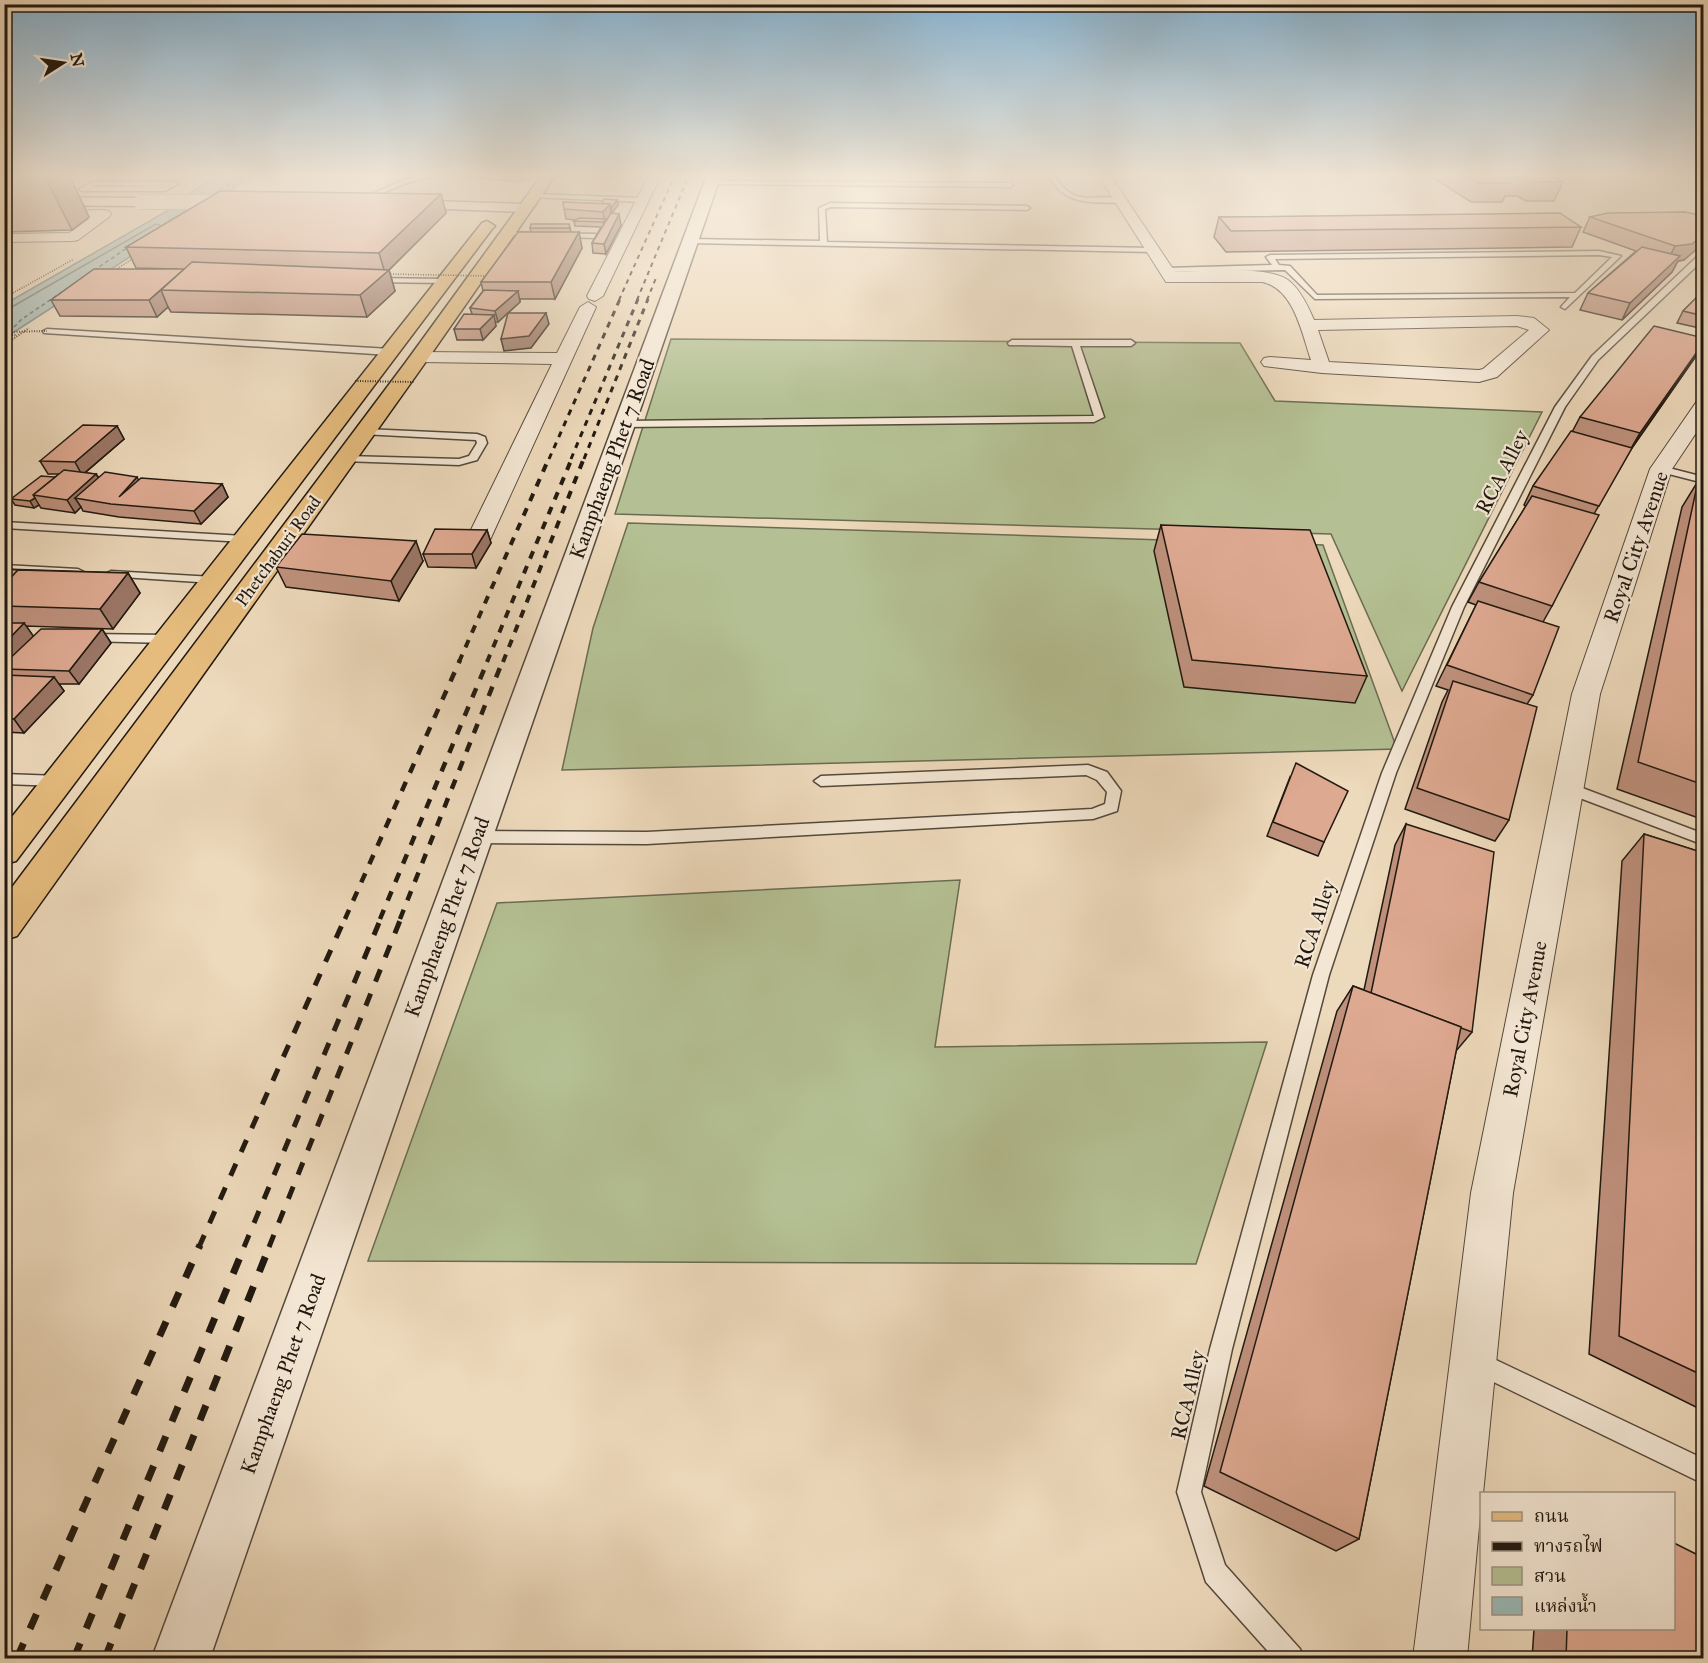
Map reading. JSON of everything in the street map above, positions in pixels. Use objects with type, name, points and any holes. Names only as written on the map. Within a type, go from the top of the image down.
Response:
[{"type":"main road","name":"Phetchaburi Road","points":[[4,852],[467,253]]},
{"type":"main road","name":"Phetchaburi Road","points":[[4,926],[365,432],[416,368],[495,253]]},
{"type":"main road","points":[[385,359],[416,368]]},
{"type":"street","points":[[478,540],[561,359],[615,253]]},
{"type":"street","name":"Kamphaeng Phet 7 Road","points":[[181,1659],[686,253]]},
{"type":"street","points":[[1155,253],[1170,275],[1273,278],[1282,282],[1289,290],[1308,325],[1322,367]]},
{"type":"street","points":[[1270,362],[1479,376],[1490,373],[1540,330],[1528,322],[1517,321],[1308,325]]},
{"type":"street","points":[[416,368],[561,359]]},
{"type":"street","name":"Royal City Avenue","points":[[1440,1659],[1492,1194],[1586,694],[1661,469],[1704,405]]},
{"type":"lane","points":[[1277,267],[1270,257],[1599,253],[1617,256],[1565,307]]},
{"type":"lane","name":"RCA Alley","points":[[1291,1659],[1215,1574],[1189,1492],[1221,1349],[1322,975],[1389,773],[1458,607],[1560,407],[1595,358],[1704,255]]},
{"type":"lane","points":[[1170,275],[1287,268],[1315,297],[1575,295]]},
{"type":"lane","points":[[364,280],[445,281]]},
{"type":"lane","points":[[47,331],[385,359]]},
{"type":"lane","points":[[1012,343],[1131,343]]},
{"type":"lane","points":[[624,424],[1094,419],[1099,417],[1075,343]]},
{"type":"lane","points":[[346,459],[459,462],[473,458],[482,442],[482,439],[477,437],[365,432]]},
{"type":"lane","points":[[1661,469],[1704,480]]},
{"type":"lane","points":[[4,525],[244,539]]},
{"type":"lane","points":[[4,568],[213,580]]},
{"type":"lane","points":[[71,638],[168,639]]},
{"type":"lane","points":[[476,837],[647,838],[1093,814],[1112,807],[1114,790],[1102,776],[1088,770],[821,781]]},
{"type":"lane","points":[[4,779],[59,781]]},
{"type":"lane","points":[[1569,788],[1704,840]]},
{"type":"lane","points":[[1473,1360],[1704,1472]]},
{"type":"path","points":[[108,275],[137,255]]},
{"type":"path","points":[[385,274],[496,276]]},
{"type":"path","points":[[4,345],[28,328]]},
{"type":"path","points":[[4,332],[47,331]]},
{"type":"path","points":[[7,335],[18,335]]},
{"type":"path","points":[[355,381],[416,368]]},
{"type":"green space","points":[[671,339],[1240,343],[1275,401],[1542,412],[1402,691],[1331,534],[615,514]]},
{"type":"green space","points":[[628,523],[1323,545],[1397,749],[562,770],[593,628]]},
{"type":"green space","points":[[960,880],[935,1047],[1267,1042],[1196,1264],[368,1261],[497,903]]},
{"type":"water","points":[[95,253],[136,253],[5,338],[5,304]]},
{"type":"building","points":[[503,253],[567,253],[551,282],[481,282]]},
{"type":"building","points":[[1635,253],[1666,253],[1680,256],[1630,303],[1588,293]]},
{"type":"building","points":[[192,262],[389,270],[360,295],[161,290]]},
{"type":"building","points":[[94,269],[184,269],[149,300],[51,300]]},
{"type":"building","points":[[484,290],[518,291],[495,311],[470,308]]},
{"type":"building","points":[[1704,290],[1704,316],[1683,311]]},
{"type":"building","points":[[508,313],[546,313],[529,336],[501,339]]},
{"type":"building","points":[[464,314],[494,315],[480,329],[454,329]]},
{"type":"building","points":[[1654,326],[1704,338],[1704,342],[1640,433],[1580,417]]},
{"type":"building","points":[[83,425],[117,426],[75,462],[40,461]]},
{"type":"building","points":[[1571,431],[1632,448],[1599,506],[1533,486]]},
{"type":"building","points":[[64,470],[96,474],[67,500],[33,495]]},
{"type":"building","points":[[105,472],[137,477],[119,497],[141,478],[222,484],[194,511],[111,504],[75,498]]},
{"type":"building","points":[[41,476],[55,477],[33,495],[35,498],[30,501],[11,499]]},
{"type":"building","points":[[1698,481],[1704,482],[1704,785],[1638,762]]},
{"type":"building","points":[[1532,496],[1599,515],[1552,606],[1479,582]]},
{"type":"building","points":[[1161,525],[1310,530],[1367,676],[1192,660]]},
{"type":"building","points":[[435,529],[487,530],[472,554],[423,554]]},
{"type":"building","points":[[302,534],[416,541],[391,581],[276,567]]},
{"type":"building","points":[[4,569],[18,570],[4,585]]},
{"type":"building","points":[[18,570],[128,573],[100,609],[4,606],[4,585]]},
{"type":"building","points":[[1478,601],[1559,627],[1533,695],[1447,665]]},
{"type":"building","points":[[4,623],[24,623],[4,644]]},
{"type":"building","points":[[41,629],[102,629],[69,671],[4,669],[4,664]]},
{"type":"building","points":[[4,675],[54,677],[14,719],[4,718]]},
{"type":"building","points":[[1453,681],[1537,707],[1509,820],[1417,788]]},
{"type":"building","points":[[1296,763],[1348,791],[1324,842],[1273,822]]},
{"type":"building","points":[[1406,824],[1494,852],[1472,1032],[1371,993]]},
{"type":"building","points":[[1644,834],[1704,853],[1704,1376],[1619,1336]]},
{"type":"building","points":[[1353,986],[1461,1027],[1359,1539],[1220,1472]]},
{"type":"building","points":[[1675,1544],[1704,1558],[1704,1659],[1566,1659],[1567,1630],[1675,1630]]},
{"type":"ferry route","points":[[4,337],[22,319],[120,253]]},
{"type":"railway","points":[[619,300],[640,253]]},
{"type":"railway","points":[[637,300],[657,253]]},
{"type":"railway","points":[[647,300],[656,278]]},
{"type":"railway","points":[[549,459],[620,299]]},
{"type":"railway","points":[[571,459],[638,299]]},
{"type":"railway","points":[[584,459],[648,299]]},
{"type":"railway","points":[[459,662],[549,458]]},
{"type":"railway","points":[[487,662],[572,458]]},
{"type":"railway","points":[[503,662],[584,458]]},
{"type":"railway","points":[[345,919],[460,660]]},
{"type":"railway","points":[[380,919],[488,660]]},
{"type":"railway","points":[[400,919],[503,660]]},
{"type":"railway","points":[[199,1247],[345,918]]},
{"type":"railway","points":[[244,1247],[381,918]]},
{"type":"railway","points":[[269,1247],[401,918]]},
{"type":"railway","points":[[17,1658],[200,1245]]},
{"type":"railway","points":[[74,1658],[245,1245]]},
{"type":"railway","points":[[105,1658],[270,1245]]}]
